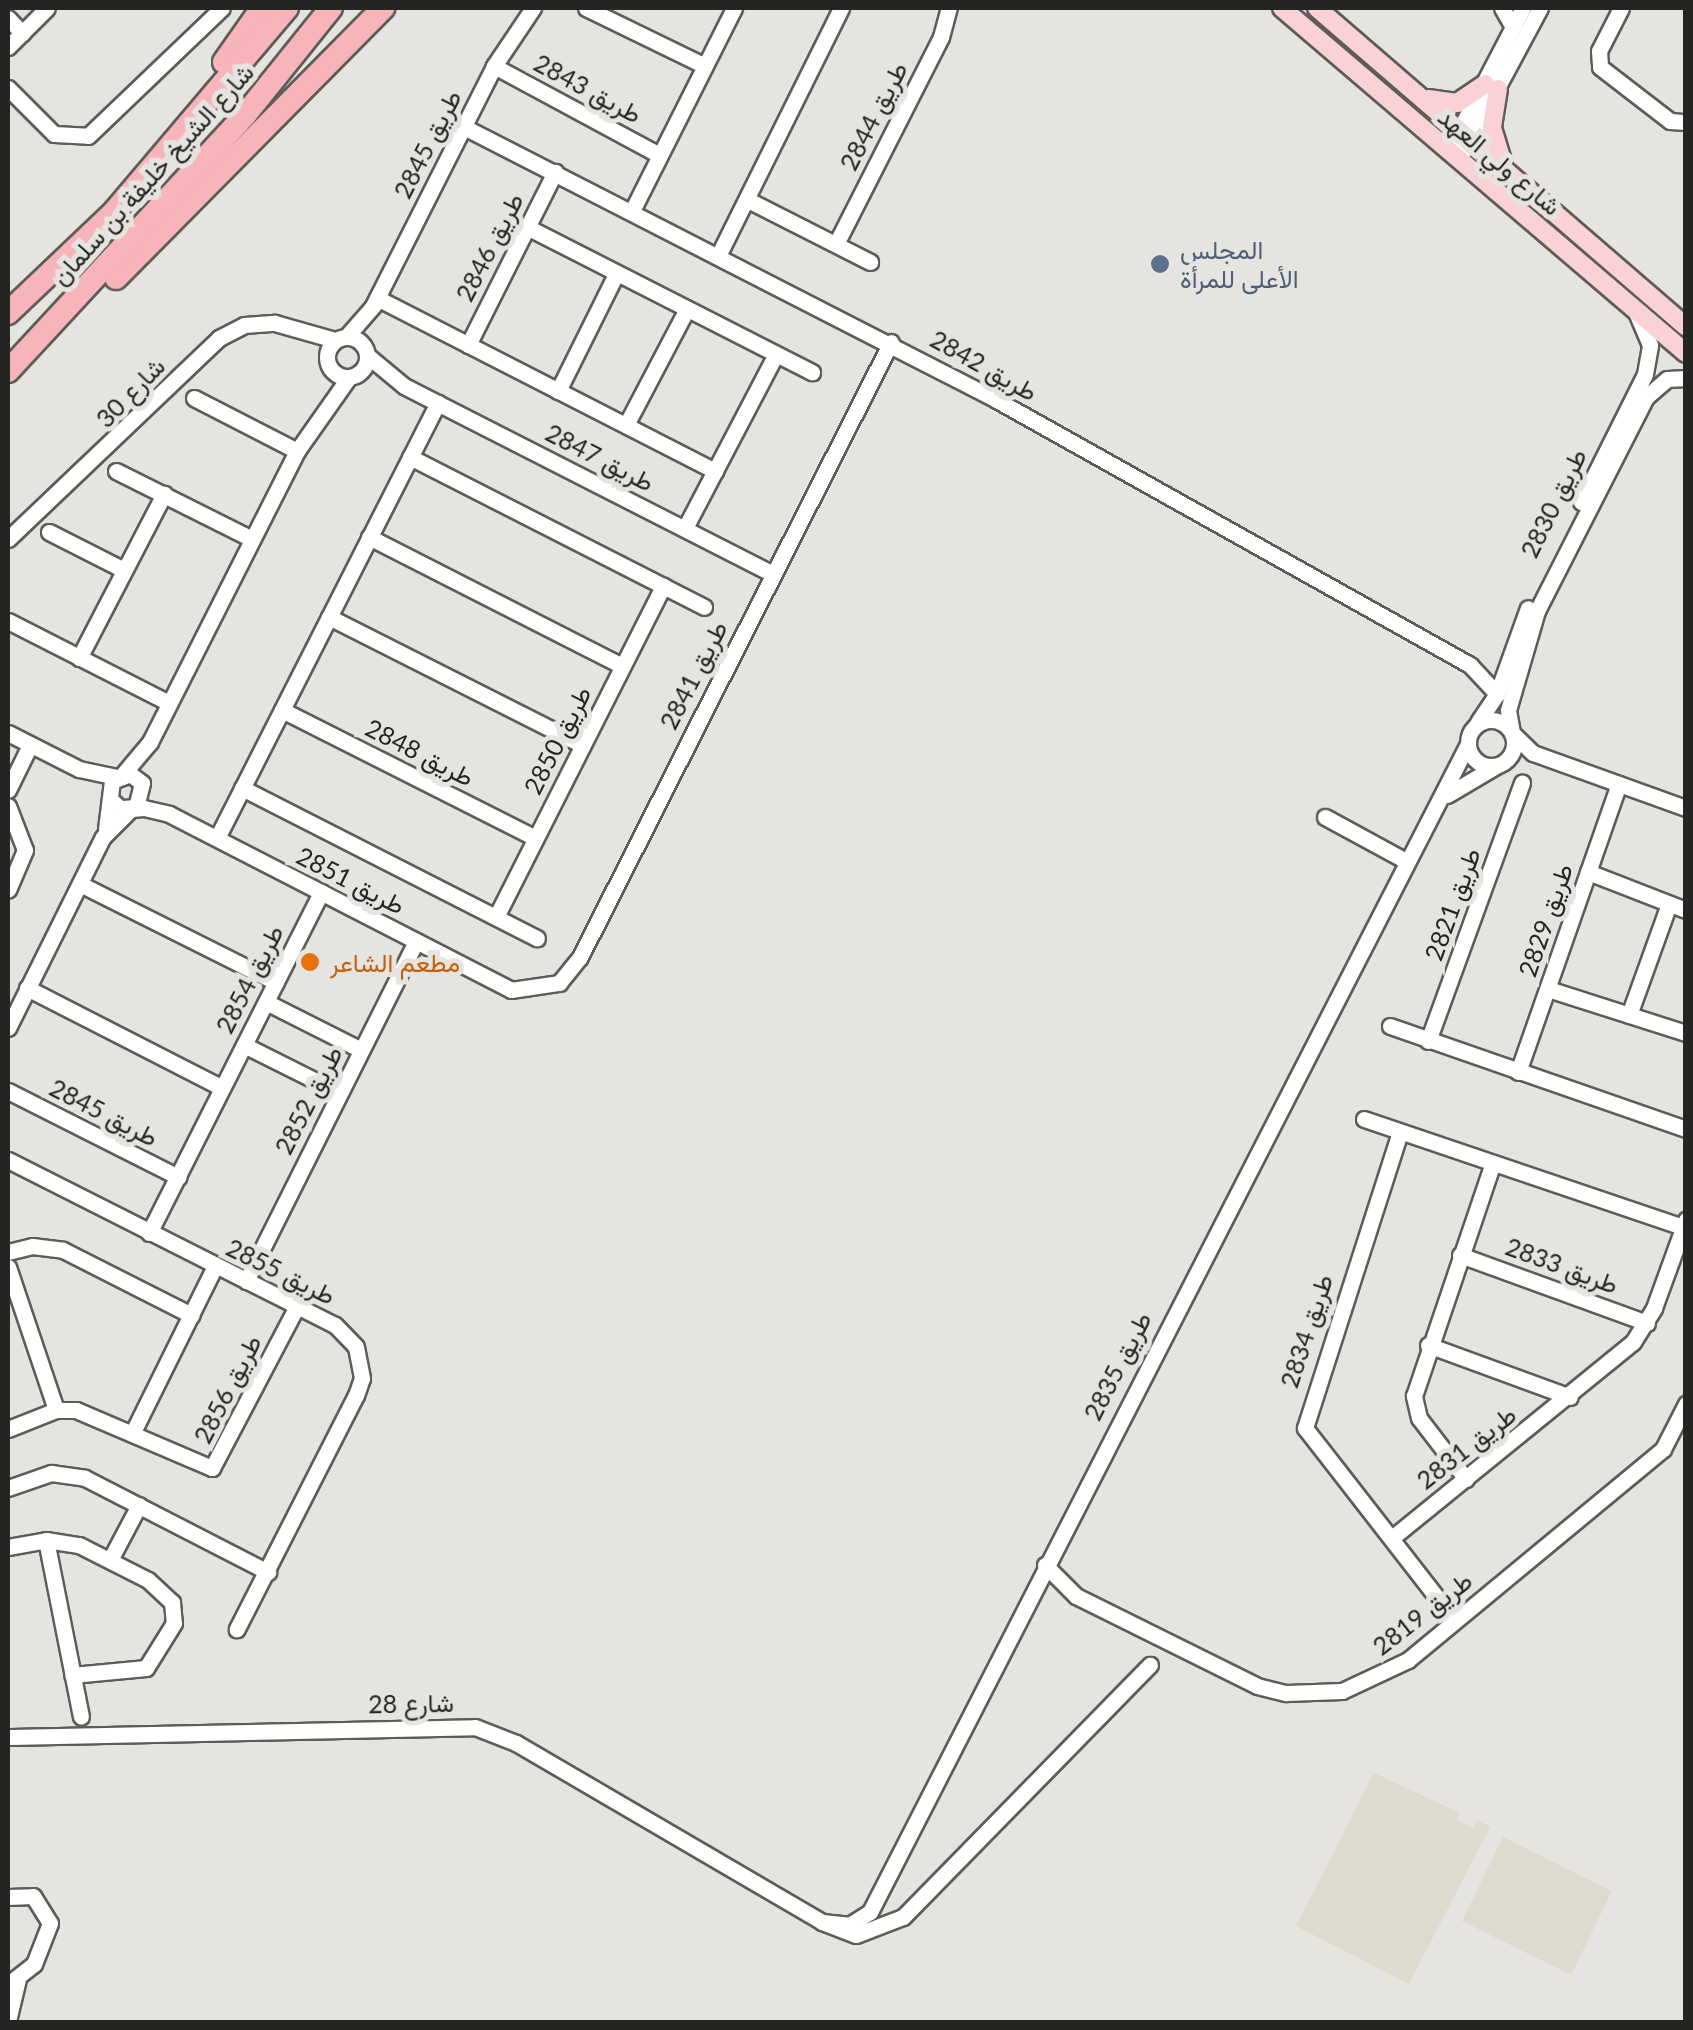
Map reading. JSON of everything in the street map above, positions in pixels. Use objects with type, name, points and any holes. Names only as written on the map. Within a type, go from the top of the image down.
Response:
[{"type":"highway","points":[[66,255],[179,122],[262,8]]},
{"type":"highway","name":"شارع الشيخ خليفة بن سلمان","points":[[8,313],[113,213],[287,8]]},
{"type":"highway","name":"شارع الشيخ خليفة بن سلمان","points":[[8,371],[47,334],[245,116],[331,8]]},
{"type":"highway","points":[[47,334],[118,276],[383,8]]},
{"type":"main road","name":"شارع ولي العهد","points":[[1282,8],[1686,354]]},
{"type":"main road","name":"شارع ولي العهد","points":[[1317,8],[1686,326]]},
{"type":"main road","points":[[1424,98],[1458,103],[1491,86],[1492,128],[1506,168]]},
{"type":"street","points":[[8,47],[46,8]]},
{"type":"street","points":[[8,88],[54,134],[88,136],[222,8]]},
{"type":"street","name":"طريق 2845","points":[[335,350],[375,302],[494,66],[532,8]]},
{"type":"street","points":[[586,8],[704,66]]},
{"type":"street","name":"طريق 2843","points":[[632,211],[734,8]]},
{"type":"street","points":[[719,254],[841,8]]},
{"type":"street","name":"طريق 2844","points":[[836,244],[941,38],[949,8]]},
{"type":"street","points":[[1502,8],[1513,27]]},
{"type":"street","points":[[1491,86],[1523,8]]},
{"type":"street","points":[[1454,155],[1540,8]]},
{"type":"street","points":[[1621,8],[1598,51],[1600,67],[1670,121],[1686,122]]},
{"type":"street","points":[[8,18],[22,33]]},
{"type":"street","name":"طريق 2843","points":[[494,66],[659,154]]},
{"type":"street","name":"طريق 2842","points":[[464,126],[891,342],[1470,665],[1496,694]]},
{"type":"street","name":"طريق 2846","points":[[468,345],[555,172]]},
{"type":"street","points":[[748,200],[870,262]]},
{"type":"street","points":[[527,228],[812,372]]},
{"type":"street","points":[[558,391],[616,274]]},
{"type":"street","points":[[375,302],[715,471]]},
{"type":"street","name":"طريق 2845","points":[[354,376],[366,351],[375,302]]},
{"type":"street","name":"طريق 2830","points":[[1512,733],[1509,672],[1645,374],[1649,338],[1630,304]]},
{"type":"street","points":[[626,425],[687,309]]},
{"type":"street","name":"شارع 30","points":[[8,540],[218,338],[258,323],[304,334],[335,350]]},
{"type":"street","name":"طريق 2841","points":[[510,990],[558,982],[580,957],[891,342]]},
{"type":"street","points":[[324,406],[335,350]]},
{"type":"street","name":"طريق 2847","points":[[335,350],[366,351],[404,386]]},
{"type":"street","name":"طريق 2847","points":[[335,350],[354,376],[404,386],[773,574]]},
{"type":"street","points":[[685,528],[776,354]]},
{"type":"street","points":[[8,1028],[103,837],[110,797],[120,775],[150,742],[324,406],[354,376]]},
{"type":"street","name":"طريق 2830","points":[[1478,722],[1509,672],[1646,398],[1666,379],[1686,378]]},
{"type":"street","points":[[194,398],[298,452]]},
{"type":"street","points":[[217,838],[438,403]]},
{"type":"street","points":[[410,458],[704,607]]},
{"type":"street","points":[[116,470],[252,540]]},
{"type":"street","points":[[80,658],[164,494]]},
{"type":"street","points":[[48,532],[124,570]]},
{"type":"street","points":[[370,537],[622,666]]},
{"type":"street","name":"طريق 2850","points":[[496,917],[662,586]]},
{"type":"street","points":[[329,617],[582,745]]},
{"type":"street","points":[[8,621],[169,703]]},
{"type":"street","name":"طريق 2842","points":[[1470,665],[1509,672]]},
{"type":"street","name":"طريق 2848","points":[[282,710],[535,838]]},
{"type":"street","points":[[1556,764],[1478,762],[1467,746],[1478,722],[1498,720],[1556,764],[1686,808]]},
{"type":"street","points":[[8,733],[79,769],[110,797]]},
{"type":"street","points":[[1500,764],[1514,746],[1512,733]]},
{"type":"street","points":[[103,837],[131,809],[143,785],[150,742]]},
{"type":"street","points":[[8,790],[30,744]]},
{"type":"street","name":"طريق 2835","points":[[822,1922],[849,1925],[870,1912],[1467,746]]},
{"type":"street","name":"طريق 2835","points":[[1440,800],[1500,764]]},
{"type":"street","points":[[79,769],[120,775],[143,785]]},
{"type":"street","name":"طريق 2821","points":[[1428,1041],[1522,784]]},
{"type":"street","name":"طريق 2829","points":[[1518,1072],[1619,784]]},
{"type":"street","name":"طريق 2851","points":[[143,785],[169,814]]},
{"type":"street","points":[[242,788],[537,938]]},
{"type":"street","name":"طريق 2851","points":[[110,797],[131,809],[169,814],[510,990]]},
{"type":"street","points":[[8,806],[26,850],[8,890]]},
{"type":"street","points":[[1325,818],[1406,861]]},
{"type":"street","points":[[1588,872],[1686,910]]},
{"type":"street","points":[[80,884],[276,982]]},
{"type":"street","name":"طريق 2854","points":[[150,1234],[321,892]]},
{"type":"street","points":[[1629,1015],[1669,904]]},
{"type":"street","name":"طريق 2852","points":[[246,1281],[416,941]]},
{"type":"street","points":[[27,988],[222,1088]]},
{"type":"street","points":[[1548,990],[1686,1033]]},
{"type":"street","points":[[266,1002],[361,1050]]},
{"type":"street","points":[[1390,1026],[1686,1129]]},
{"type":"street","points":[[244,1045],[340,1093]]},
{"type":"street","name":"طريق 2845","points":[[8,1091],[178,1177]]},
{"type":"street","points":[[1364,1120],[1492,1165],[1684,1223]]},
{"type":"street","name":"طريق 2834","points":[[1400,1132],[1305,1416],[1314,1444],[1393,1537],[1455,1621]]},
{"type":"street","name":"طريق 2855","points":[[8,1160],[349,1336],[362,1378],[238,1628]]},
{"type":"street","points":[[1466,1480],[1416,1407],[1428,1345],[1492,1165]]},
{"type":"street","name":"طريق 2831","points":[[1393,1537],[1570,1397],[1647,1323],[1684,1223]]},
{"type":"street","points":[[8,1252],[32,1246],[63,1250],[191,1315]]},
{"type":"street","name":"طريق 2833","points":[[1460,1255],[1647,1323]]},
{"type":"street","points":[[133,1432],[216,1266]]},
{"type":"street","points":[[8,1267],[56,1410],[8,1430]]},
{"type":"street","name":"طريق 2856","points":[[56,1410],[98,1415],[212,1468],[297,1306]]},
{"type":"street","name":"طريق 2831","points":[[1428,1345],[1570,1397]]},
{"type":"street","name":"طريق 2819","points":[[1045,1565],[1076,1596],[1229,1674],[1286,1693],[1366,1684],[1455,1621],[1663,1449],[1686,1404]]},
{"type":"street","points":[[8,1488],[50,1473],[69,1475],[138,1505],[268,1572]]},
{"type":"street","points":[[110,1560],[138,1505]]},
{"type":"street","points":[[46,1540],[81,1717]]},
{"type":"street","points":[[8,1547],[46,1540],[110,1560],[162,1589],[172,1602],[174,1623],[146,1668],[72,1675]]},
{"type":"street","name":"طريق 2819","points":[[1032,1592],[1076,1596]]},
{"type":"street","points":[[822,1922],[856,1935],[904,1917],[1150,1665]]},
{"type":"street","name":"شارع 28","points":[[10,1737],[475,1727],[516,1743],[822,1922]]},
{"type":"street","points":[[8,1897],[33,1896],[50,1923],[39,1956],[13,1981],[8,2020]]},
{"type":"shaded area","points":[[1374,1773],[1460,1813],[1457,1819],[1473,1828],[1477,1820],[1490,1827],[1409,1984],[1296,1926]]},
{"type":"shaded area","points":[[1503,1837],[1612,1891],[1571,1975],[1462,1921]]},
{"type":"place","name":"المجلس الأعلى للمرأة","points":[[1160,264]]},
{"type":"place","name":"مطعم الشاعر","points":[[310,962]]}]
